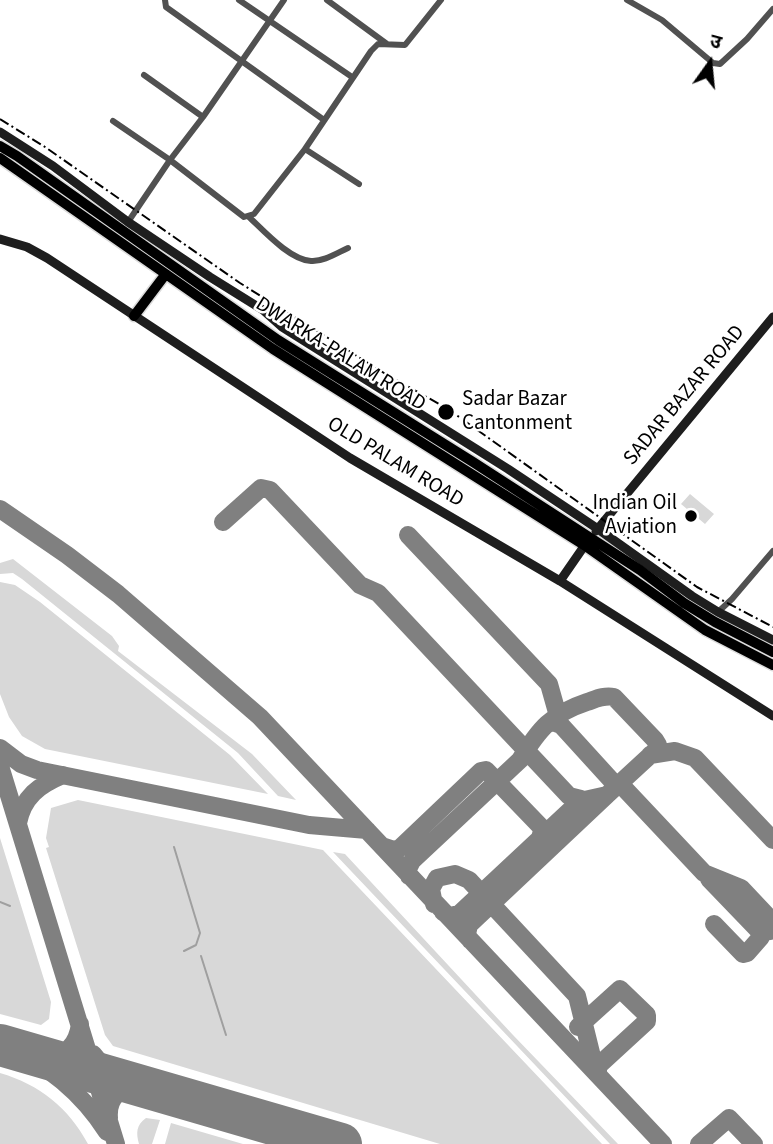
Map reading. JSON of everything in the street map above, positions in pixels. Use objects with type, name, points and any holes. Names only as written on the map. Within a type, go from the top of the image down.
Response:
[{"type":"main road","name":"DWARKA-PALAM ROAD","points":[[0,146],[18,156],[278,340],[473,462],[587,542]]},
{"type":"main road","name":"DWARKA-PALAM ROAD","points":[[0,158],[273,349],[694,609],[773,652]]},
{"type":"main road","points":[[134,316],[165,275]]},
{"type":"main road","points":[[587,542],[705,630],[773,665]]},
{"type":"street","points":[[165,0],[166,7],[324,120]]},
{"type":"street","points":[[239,0],[352,77]]},
{"type":"street","points":[[128,222],[284,0]]},
{"type":"street","points":[[327,0],[388,45]]},
{"type":"street","points":[[249,217],[305,149],[352,77],[378,44],[405,45],[439,3],[429,0]]},
{"type":"street","points":[[626,0],[662,20],[713,63],[720,64],[773,9]]},
{"type":"street","points":[[144,75],[203,117]]},
{"type":"street","points":[[113,121],[170,160],[244,217],[249,217],[297,257],[311,261],[348,248]]},
{"type":"street","points":[[0,132],[53,166],[128,222],[263,310],[282,327],[598,529],[718,612],[773,640]]},
{"type":"street","points":[[305,149],[359,184]]},
{"type":"street","name":"OLD PALAM ROAD","points":[[0,239],[27,247],[47,258],[350,458],[560,581],[773,716]]},
{"type":"street","name":"SADAR BAZAR ROAD","points":[[560,581],[587,542],[773,317]]},
{"type":"street","points":[[718,612],[773,551]]},
{"type":"shaded area","points":[[690,494],[714,514],[705,524],[681,504]]},
{"type":"shaded area","points":[[13,559],[112,636],[119,646],[118,651],[252,754],[296,800],[278,796],[238,753],[22,579],[13,573],[0,574],[0,563]]},
{"type":"shaded area","points":[[0,582],[15,585],[40,602],[230,755],[268,794],[45,749],[22,736],[9,717],[0,694]]},
{"type":"shaded area","points":[[78,800],[323,850],[602,1144],[440,1144],[113,1046],[105,1035],[46,848],[49,847],[46,838],[51,808]]},
{"type":"shaded area","points":[[0,838],[51,1002],[49,1019],[41,1025],[0,1014]]},
{"type":"shaded area","points":[[333,852],[345,854],[618,1144],[610,1144]]},
{"type":"shaded area","points":[[0,1073],[28,1084],[51,1099],[62,1108],[88,1144],[0,1144]]},
{"type":"shaded area","points":[[146,1118],[160,1120],[152,1144],[139,1144],[138,1130],[140,1123]]},
{"type":"shaded area","points":[[171,1123],[243,1144],[165,1144]]},
{"type":"waterway","points":[[174,847],[200,933],[196,945],[184,951]]},
{"type":"waterway","points":[[0,902],[10,906]]},
{"type":"waterway","points":[[201,956],[226,1035]]},
{"type":"taxiway","points":[[223,522],[261,488],[270,490],[360,585],[378,593],[569,796],[581,799]]},
{"type":"taxiway","points":[[0,509],[118,594],[260,717],[663,1144]]},
{"type":"taxiway","points":[[408,535],[549,684],[560,723]]},
{"type":"taxiway","points":[[409,876],[408,869],[412,861],[520,760],[540,731],[564,712],[597,699],[614,697],[655,740],[657,749],[607,795],[580,801],[459,914],[449,916],[443,912]]},
{"type":"taxiway","points":[[548,724],[553,722],[561,725],[612,781],[624,788],[704,873],[741,888],[773,922],[770,931],[760,932]]},
{"type":"taxiway","points":[[0,748],[21,764],[37,770],[309,825],[367,830]]},
{"type":"taxiway","points":[[650,755],[675,751],[695,758],[773,840]]},
{"type":"taxiway","points":[[0,766],[116,1144]]},
{"type":"taxiway","points":[[382,846],[394,850],[400,848],[481,771],[486,770],[540,826],[540,838]]},
{"type":"taxiway","points":[[18,823],[20,814],[33,793],[63,775]]},
{"type":"taxiway","points":[[470,940],[467,934],[469,925],[607,795]]},
{"type":"taxiway","points":[[434,904],[431,889],[437,878],[455,874],[469,880],[577,996],[595,1069]]},
{"type":"taxiway","points":[[709,879],[760,932],[761,937],[743,954],[714,924]]},
{"type":"taxiway","points":[[578,1027],[620,989],[647,1015],[647,1021],[598,1066],[598,1073]]},
{"type":"taxiway","points":[[44,1057],[58,1055],[69,1048],[76,1038],[80,1024]]},
{"type":"taxiway","points":[[3,1045],[62,1080],[86,1104],[107,1132]]},
{"type":"taxiway","points":[[93,1054],[107,1071],[128,1081]]},
{"type":"taxiway","points":[[109,1118],[111,1103],[118,1093],[130,1087],[145,1086]]},
{"type":"taxiway","points":[[699,1144],[729,1118],[754,1144]]},
{"type":"runway","points":[[0,1045],[341,1144]]},
{"type":"railway","points":[[0,119],[45,147],[240,283],[384,373],[448,409],[697,587],[773,627]]},
{"type":"place","name":"Sadar Bazar Cantonment","points":[[446,412]]},
{"type":"place","name":"Indian Oil Aviation","points":[[691,516]]}]
